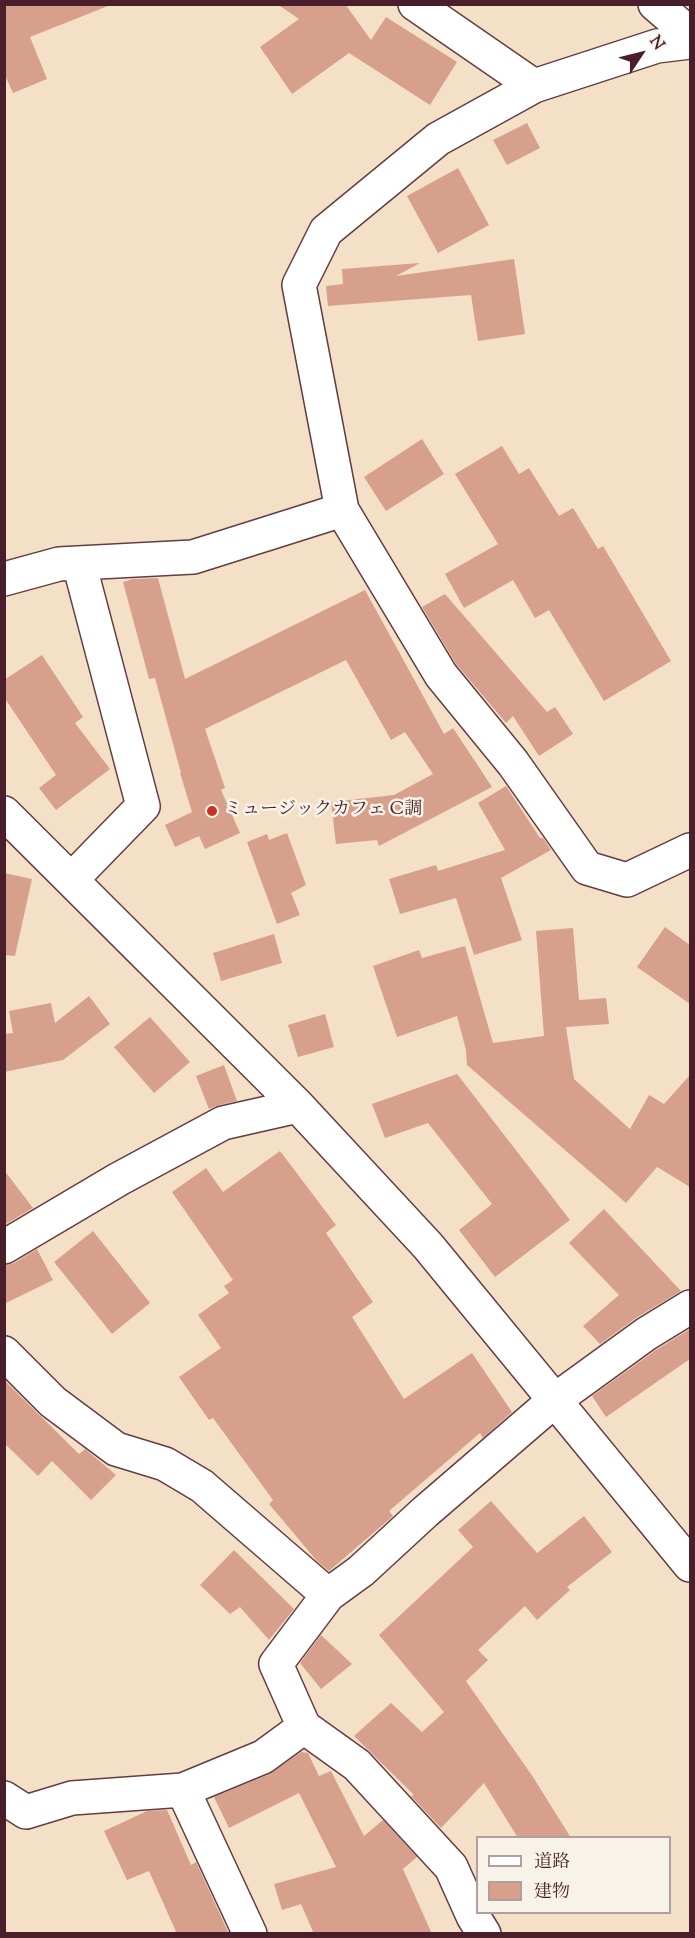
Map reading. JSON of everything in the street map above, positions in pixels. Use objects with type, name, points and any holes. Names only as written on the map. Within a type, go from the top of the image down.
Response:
[{"type":"street","points":[[415,4],[534,86]]},
{"type":"street","points":[[655,4],[690,34]]},
{"type":"street","points":[[690,42],[657,46],[534,86],[438,139],[326,231],[300,285],[342,510],[441,675],[513,763],[587,868],[627,880],[690,850]]},
{"type":"street","points":[[4,579],[59,564],[193,557],[342,510]]},
{"type":"street","points":[[72,879],[143,806],[79,563]]},
{"type":"street","points":[[4,813],[298,1106],[428,1246],[690,1565]]},
{"type":"street","points":[[4,1247],[118,1179],[224,1123],[298,1106]]},
{"type":"street","points":[[484,1934],[472,1916],[452,1868],[357,1765],[304,1727],[276,1664],[328,1595],[361,1571],[425,1512],[555,1400],[646,1334],[690,1307]]},
{"type":"street","points":[[4,1353],[53,1402],[116,1449],[165,1464],[202,1486],[328,1595]]},
{"type":"street","points":[[4,1797],[26,1812],[72,1798],[183,1790],[263,1757],[304,1727]]},
{"type":"street","points":[[183,1790],[250,1934]]},
{"type":"building","points":[[4,4],[108,4],[108,6],[30,37],[47,79],[13,93],[4,73]]},
{"type":"building","points":[[277,4],[345,4],[371,40],[386,17],[457,62],[430,105],[349,53],[292,94],[260,47],[299,19]]},
{"type":"building","points":[[527,123],[540,148],[507,165],[493,140]]},
{"type":"building","points":[[458,168],[489,225],[438,253],[407,196]]},
{"type":"building","points":[[514,259],[525,334],[478,341],[471,295],[328,306],[326,286],[343,284],[342,269],[420,263],[396,276]]},
{"type":"building","points":[[422,439],[444,474],[386,511],[364,477]]},
{"type":"building","points":[[502,446],[519,474],[529,468],[559,516],[573,508],[598,549],[603,546],[671,661],[604,701],[549,610],[535,618],[513,580],[464,608],[445,574],[498,544],[455,474]]},
{"type":"building","points":[[158,578],[185,679],[365,590],[444,734],[453,728],[492,787],[379,846],[377,840],[336,844],[331,802],[394,795],[433,774],[405,732],[391,740],[346,660],[205,729],[225,788],[221,790],[240,833],[205,849],[199,836],[175,847],[165,825],[192,812],[155,678],[149,679],[123,582],[133,579]]},
{"type":"building","points":[[445,594],[547,712],[555,707],[573,734],[539,756],[513,716],[506,723],[456,664],[422,607]]},
{"type":"building","points":[[42,655],[83,717],[75,723],[110,769],[56,810],[39,788],[56,775],[4,697],[4,680]]},
{"type":"building","points":[[506,786],[540,838],[543,838],[551,850],[501,878],[522,940],[474,955],[456,898],[400,914],[389,879],[436,865],[438,871],[505,850],[478,803]]},
{"type":"building","points":[[287,833],[306,885],[291,893],[300,915],[277,924],[247,842],[267,834],[269,840]]},
{"type":"building","points":[[4,873],[32,879],[15,956],[4,955]]},
{"type":"building","points":[[665,927],[690,945],[690,1004],[637,967]]},
{"type":"building","points":[[573,928],[579,1000],[606,998],[609,1024],[566,1027],[574,1079],[630,1129],[649,1095],[664,1104],[690,1075],[690,1187],[657,1167],[626,1203],[467,1065],[466,1050],[457,1016],[397,1037],[373,966],[419,950],[422,958],[465,946],[493,1043],[544,1036],[536,931]]},
{"type":"building","points":[[274,934],[282,963],[221,981],[213,953]]},
{"type":"building","points":[[89,996],[110,1024],[63,1060],[4,1072],[4,1034],[13,1033],[9,1011],[51,1003],[55,1023]]},
{"type":"building","points":[[325,1014],[334,1047],[298,1057],[288,1025]]},
{"type":"building","points":[[150,1017],[190,1062],[154,1093],[114,1047]]},
{"type":"building","points":[[224,1065],[237,1101],[209,1109],[196,1076]]},
{"type":"building","points":[[457,1074],[570,1220],[495,1277],[459,1230],[492,1204],[428,1123],[385,1138],[372,1104]]},
{"type":"building","points":[[280,1151],[336,1225],[326,1233],[373,1302],[352,1317],[404,1399],[472,1353],[512,1412],[483,1438],[480,1433],[389,1511],[393,1516],[329,1571],[317,1561],[269,1504],[273,1500],[213,1418],[209,1420],[179,1377],[221,1348],[198,1315],[229,1293],[224,1286],[233,1280],[172,1192],[206,1168],[223,1192]]},
{"type":"building","points":[[4,1170],[33,1208],[4,1225]]},
{"type":"building","points":[[604,1209],[681,1291],[636,1318],[600,1344],[583,1326],[619,1295],[569,1243]]},
{"type":"building","points":[[93,1231],[150,1303],[112,1334],[54,1262]]},
{"type":"building","points":[[37,1249],[53,1280],[4,1304],[4,1266],[14,1263]]},
{"type":"building","points":[[690,1329],[690,1359],[606,1417],[592,1396],[656,1350]]},
{"type":"building","points":[[4,1380],[79,1454],[85,1449],[116,1475],[91,1500],[52,1461],[38,1476],[4,1443]]},
{"type":"building","points":[[491,1501],[537,1553],[584,1516],[612,1552],[567,1587],[570,1590],[537,1620],[525,1606],[478,1650],[488,1660],[466,1681],[533,1777],[570,1836],[517,1836],[484,1783],[441,1828],[411,1796],[414,1795],[354,1736],[391,1703],[422,1732],[444,1712],[379,1635],[473,1547],[458,1530]]},
{"type":"building","points":[[234,1550],[294,1609],[269,1640],[240,1607],[230,1614],[200,1585]]},
{"type":"building","points":[[321,1635],[352,1664],[321,1689],[300,1663]]},
{"type":"building","points":[[301,1752],[308,1753],[319,1776],[331,1771],[364,1836],[383,1820],[417,1857],[403,1869],[432,1934],[314,1934],[301,1904],[282,1910],[274,1884],[336,1867],[299,1793],[229,1828],[214,1797],[270,1774]]},
{"type":"building","points":[[167,1810],[191,1865],[196,1862],[229,1934],[177,1934],[149,1871],[127,1880],[104,1831],[147,1811]]},
{"type":"place","name":"ミュージックカフェ C調","points":[[212,811]]}]
